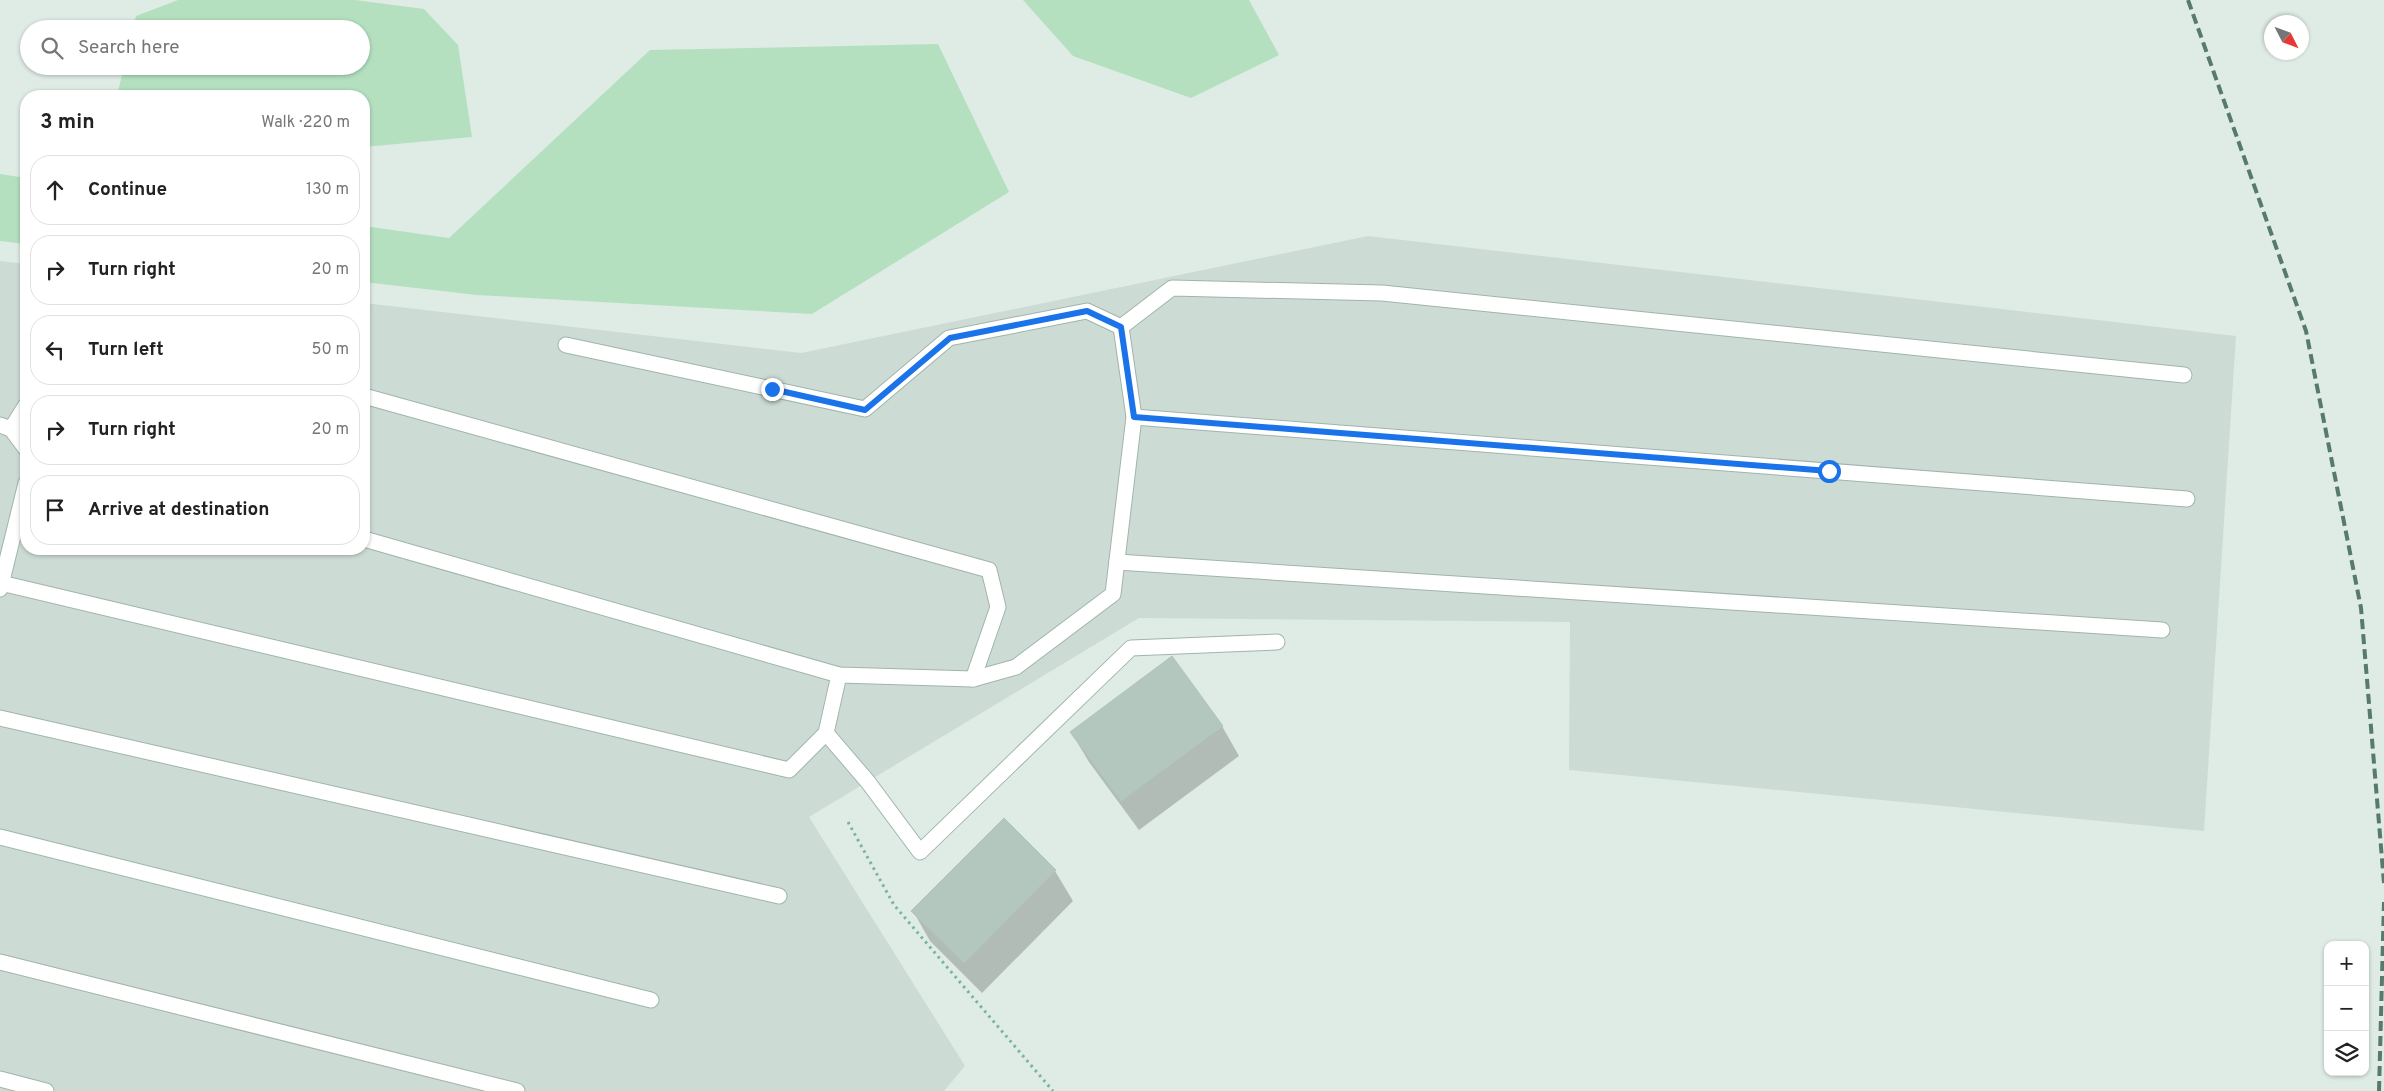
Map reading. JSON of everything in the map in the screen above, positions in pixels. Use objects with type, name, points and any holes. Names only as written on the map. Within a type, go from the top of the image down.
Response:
[{"type":"lane","points":[[1121,327],[1172,288],[1382,293],[2184,375]]},
{"type":"lane","points":[[566,345],[865,410],[950,338],[1087,311],[1121,327]]},
{"type":"lane","points":[[370,541],[839,675],[973,679],[1016,667],[1113,594],[1134,417],[1121,327]]},
{"type":"lane","points":[[370,398],[989,570],[998,607],[973,679]]},
{"type":"lane","points":[[20,411],[5,427],[20,443]]},
{"type":"lane","points":[[1134,417],[2187,499]]},
{"type":"lane","points":[[20,508],[1,586],[789,770],[826,733],[839,675]]},
{"type":"lane","points":[[1117,562],[2162,630]]},
{"type":"lane","points":[[826,733],[868,782],[920,852],[1131,648],[1277,642]]},
{"type":"lane","points":[[0,718],[779,896]]},
{"type":"lane","points":[[0,837],[651,1000]]},
{"type":"lane","points":[[0,962],[517,1091]]},
{"type":"lane","points":[[0,1079],[46,1091]]},
{"type":"path","points":[[848,822],[894,905],[1053,1091]]},
{"type":"shaded area","points":[[1368,236],[2236,336],[2204,831],[1569,770],[1570,622],[1139,618],[809,817],[965,1066],[944,1091],[0,1091],[0,261],[20,263],[20,555],[370,555],[370,304],[801,353]]},
{"type":"green space","points":[[178,0],[355,0],[424,9],[458,45],[472,137],[370,146],[370,90],[118,90],[122,75],[370,75],[370,20],[135,20],[136,16]]},
{"type":"green space","points":[[1023,0],[1249,0],[1279,55],[1191,98],[1073,56]]},
{"type":"green space","points":[[938,44],[1009,192],[812,314],[477,295],[370,283],[370,227],[449,238],[650,50]]},
{"type":"green space","points":[[0,174],[20,177],[20,243],[0,241]]},
{"type":"building","points":[[1172,656],[1223,726],[1121,801],[1070,732]]},
{"type":"building","points":[[1004,818],[1056,870],[964,963],[911,911]]},
{"type":"railway","points":[[2188,0],[2306,331],[2361,608],[2384,883]]},
{"type":"railway","points":[[2379,1091],[2384,902]]},
{"type":"route","points":[[772,389],[865,410],[950,338],[1087,311],[1121,327],[1134,417],[1829,471]]}]
